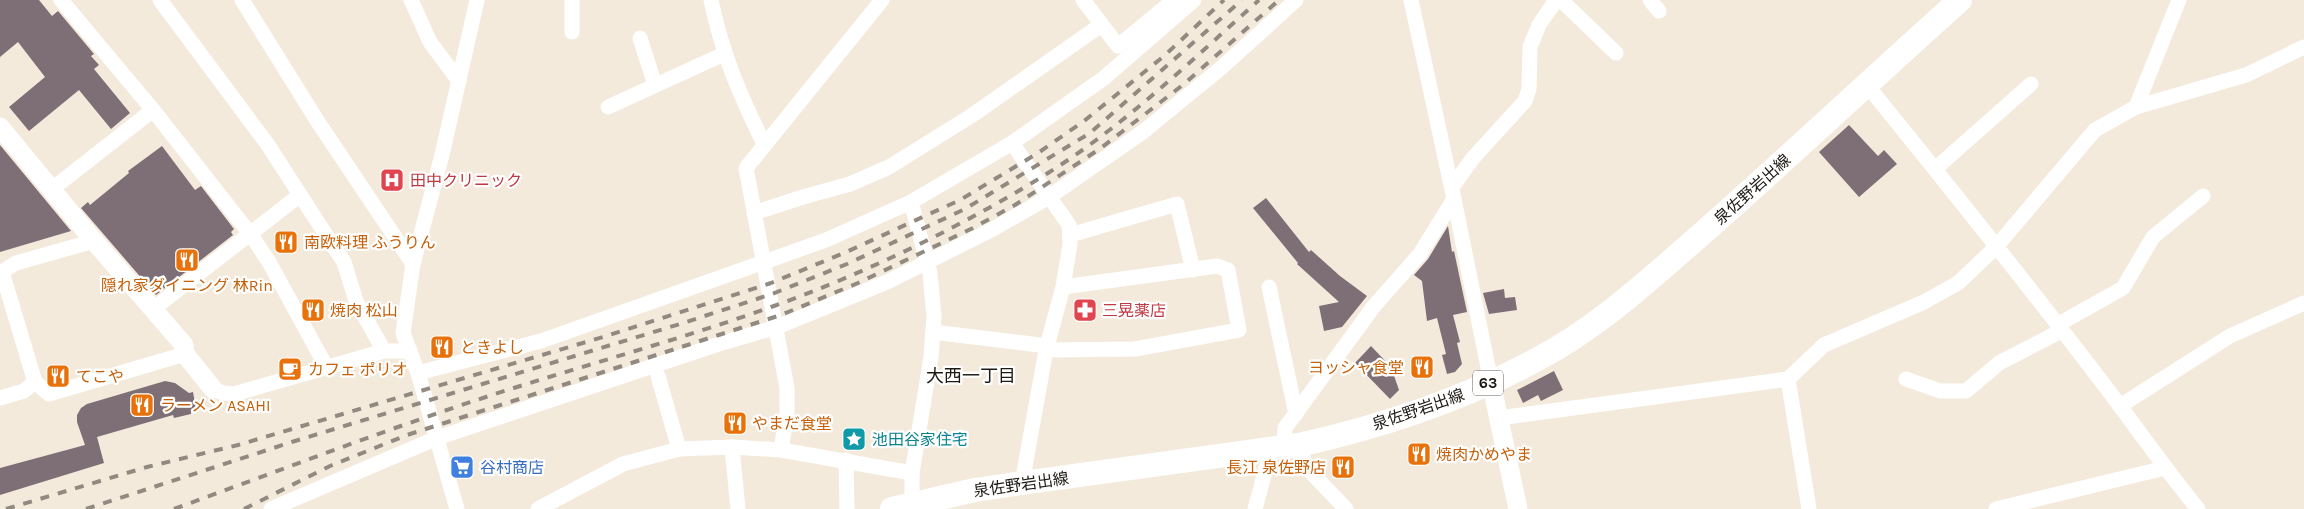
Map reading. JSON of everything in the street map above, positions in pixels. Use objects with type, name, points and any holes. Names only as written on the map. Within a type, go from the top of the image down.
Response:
[{"type":"main road","name":"泉佐野岩出線","points":[[902,506],[1022,483],[1285,448],[1336,437],[1426,409],[1491,382],[1537,360],[1616,309],[1763,180],[1960,0]]},
{"type":"street","points":[[61,0],[153,110],[251,235],[269,262],[327,368]]},
{"type":"street","points":[[160,0],[268,145],[344,262],[356,301],[384,351]]},
{"type":"street","points":[[242,0],[318,122],[413,264]]},
{"type":"street","points":[[411,0],[430,42],[459,81]]},
{"type":"street","points":[[457,509],[418,373],[403,333],[413,264],[459,81],[477,0]]},
{"type":"street","points":[[572,0],[572,32]]},
{"type":"street","points":[[711,0],[724,54],[764,144]]},
{"type":"street","points":[[781,450],[787,413],[787,388],[746,168],[882,0]]},
{"type":"street","points":[[1083,0],[1118,46],[1182,2]]},
{"type":"street","points":[[271,509],[299,503],[437,438],[722,343],[777,327],[887,282],[993,229],[1049,197],[1144,131],[1221,68],[1296,0]]},
{"type":"street","points":[[1411,0],[1518,509]]},
{"type":"street","points":[[1256,509],[1266,468],[1285,448],[1285,428],[1374,306],[1420,254],[1473,158],[1525,101],[1529,89],[1530,47],[1539,25],[1556,0]]},
{"type":"street","points":[[1562,0],[1616,53]]},
{"type":"street","points":[[2136,107],[2180,0]]},
{"type":"street","points":[[418,373],[541,340],[826,240],[911,202],[1012,143],[1104,78],[1182,2]]},
{"type":"street","points":[[754,213],[803,196],[850,184],[889,167],[971,116],[1101,25]]},
{"type":"street","points":[[640,38],[655,85]]},
{"type":"street","points":[[1499,418],[1788,379],[1824,345],[1924,302],[1958,283],[1996,247],[2095,130],[2136,107],[2246,75],[2304,47]]},
{"type":"street","points":[[608,107],[724,54]]},
{"type":"street","points":[[1866,84],[1936,169],[2120,406],[2164,468],[2198,509]]},
{"type":"street","points":[[1936,169],[2031,84]]},
{"type":"street","points":[[52,189],[153,110]]},
{"type":"street","points":[[0,127],[94,241],[184,344],[186,354],[212,390],[234,394],[384,351],[410,351]]},
{"type":"street","points":[[1012,143],[1069,225],[1070,235],[1063,286],[1047,348],[1022,483]]},
{"type":"street","points":[[153,309],[251,235],[300,195]]},
{"type":"street","points":[[1906,379],[1940,392],[1966,391],[1999,363],[2123,288],[2153,237],[2203,196]]},
{"type":"street","points":[[902,506],[912,473],[931,357],[934,316],[926,261],[911,202]]},
{"type":"street","points":[[1070,235],[1177,204],[1193,270]]},
{"type":"street","points":[[94,241],[16,263],[1,273],[35,382],[50,394],[186,354]]},
{"type":"street","points":[[933,332],[1047,348],[1135,349],[1239,330],[1228,270],[1217,266],[1063,286]]},
{"type":"street","points":[[1269,287],[1296,414]]},
{"type":"street","points":[[2120,406],[2230,336],[2304,303]]},
{"type":"street","points":[[658,376],[679,449]]},
{"type":"street","points":[[1788,379],[1809,509]]},
{"type":"street","points":[[0,398],[24,391],[35,382]]},
{"type":"street","points":[[538,509],[623,464],[679,449],[732,447],[781,450],[912,473]]},
{"type":"street","points":[[732,447],[738,509]]},
{"type":"street","points":[[1285,448],[1346,509]]},
{"type":"street","points":[[846,460],[847,509]]},
{"type":"street","points":[[1996,509],[2164,468]]},
{"type":"building","points":[[0,0],[39,0],[52,16],[58,11],[94,54],[91,56],[99,65],[94,69],[130,113],[111,129],[79,90],[29,131],[9,107],[45,77],[18,42],[0,57]]},
{"type":"building","points":[[1849,125],[1878,156],[1884,150],[1897,164],[1859,197],[1819,152]]},
{"type":"building","points":[[0,145],[71,231],[0,252]]},
{"type":"building","points":[[162,146],[195,190],[201,186],[234,229],[231,232],[233,235],[156,295],[81,208],[88,202],[90,205],[129,173],[128,171]]},
{"type":"building","points":[[1266,198],[1309,252],[1311,250],[1340,276],[1367,296],[1342,327],[1324,331],[1319,306],[1339,302],[1297,264],[1253,208]]},
{"type":"building","points":[[1448,226],[1452,252],[1454,251],[1467,312],[1453,315],[1460,342],[1457,343],[1462,364],[1455,372],[1447,374],[1442,355],[1446,354],[1437,318],[1427,321],[1422,281],[1414,275],[1428,259]]},
{"type":"building","points":[[1504,289],[1505,298],[1515,297],[1517,310],[1489,314],[1483,293]]},
{"type":"building","points":[[1371,346],[1391,367],[1399,390],[1390,399],[1355,363]]},
{"type":"building","points":[[1554,371],[1563,390],[1541,401],[1538,395],[1523,403],[1517,390]]},
{"type":"building","points":[[165,381],[175,383],[189,393],[193,392],[196,409],[191,410],[191,414],[174,418],[173,415],[97,437],[104,463],[0,495],[0,468],[85,445],[77,422],[77,415],[81,408],[87,404]]},
{"type":"railway","points":[[6,509],[147,467],[238,445],[603,337],[771,283],[844,253],[960,200],[1038,153],[1084,121],[1164,56],[1224,0]]},
{"type":"railway","points":[[86,509],[295,441],[680,324],[772,294],[847,264],[965,209],[1090,133],[1242,0]]},
{"type":"railway","points":[[174,509],[455,407],[774,306],[844,279],[914,247],[983,211],[1048,173],[1104,134],[1157,91],[1259,0]]},
{"type":"railway","points":[[244,509],[330,466],[407,435],[781,315],[858,283],[973,228],[1015,205],[1101,148],[1184,84],[1279,0]]},
{"type":"place","name":"田中クリニック","points":[[392,180]]},
{"type":"place","name":"南欧料理 ふうりん","points":[[286,242]]},
{"type":"place","name":"隠れ家ダイニング 林Rin","points":[[187,260]]},
{"type":"place","name":"焼肉 松山","points":[[313,310]]},
{"type":"place","name":"三晃薬店","points":[[1085,310]]},
{"type":"place","name":"ときよし","points":[[442,347]]},
{"type":"place","name":"ヨッシャ食堂","points":[[1422,367]]},
{"type":"place","name":"カフェ ポリオ","points":[[290,369]]},
{"type":"place","name":"てこや","points":[[58,376]]},
{"type":"place","name":"ラーメン ASAHI","points":[[142,405]]},
{"type":"place","name":"やまだ食堂","points":[[735,423]]},
{"type":"place","name":"池田谷家住宅","points":[[854,439]]},
{"type":"place","name":"焼肉かめやま","points":[[1419,454]]},
{"type":"place","name":"谷村商店","points":[[462,467]]},
{"type":"place","name":"長江 泉佐野店","points":[[1343,467]]},
{"type":"district","name":"大西一丁目","points":[[971,376]]}]
